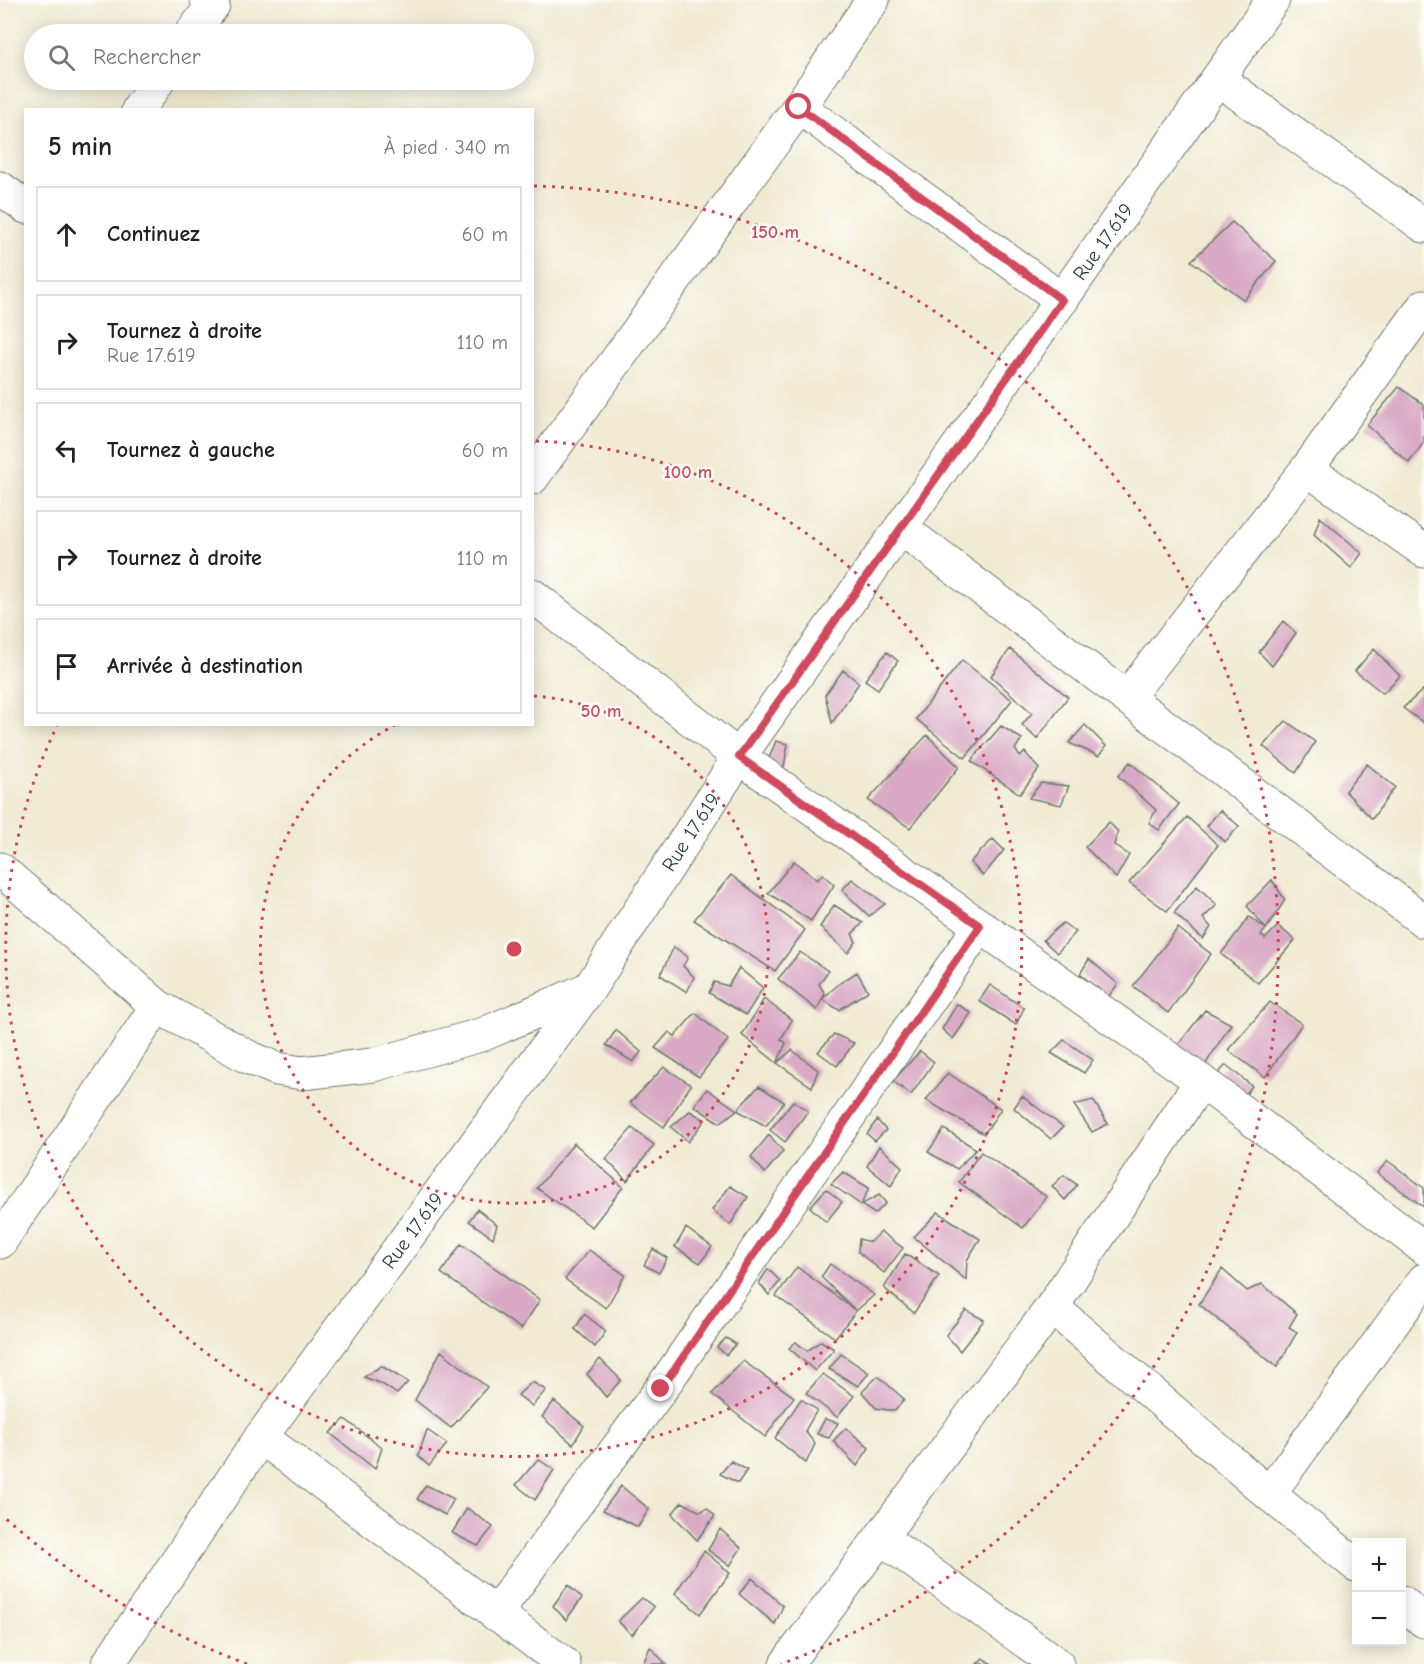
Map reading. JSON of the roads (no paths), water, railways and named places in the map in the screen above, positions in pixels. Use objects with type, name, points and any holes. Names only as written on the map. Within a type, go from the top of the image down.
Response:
[{"type":"street","points":[[534,475],[799,107],[873,0]]},
{"type":"street","name":"Rue 17.619","points":[[108,1664],[261,1437],[589,989],[739,757],[1273,0]]},
{"type":"street","points":[[198,24],[212,2]]},
{"type":"street","points":[[1218,79],[1424,226]]},
{"type":"street","points":[[139,108],[152,90]]},
{"type":"street","points":[[799,107],[1062,300]]},
{"type":"street","points":[[0,188],[24,206]]},
{"type":"street","points":[[1126,697],[1307,469],[1424,306]]},
{"type":"street","points":[[1307,469],[1424,551]]},
{"type":"street","points":[[901,528],[1424,921]]},
{"type":"street","points":[[534,597],[739,757],[1201,1081],[1424,1248]]},
{"type":"street","points":[[0,869],[157,1006],[248,1057],[277,1069],[302,1073],[373,1065],[484,1034],[589,989]]},
{"type":"street","points":[[495,1614],[661,1389],[980,926]]},
{"type":"street","points":[[0,1242],[157,1006]]},
{"type":"street","points":[[786,1664],[1052,1307],[1201,1081]]},
{"type":"street","points":[[1269,1494],[1424,1280]]},
{"type":"street","points":[[1052,1307],[1352,1563]]},
{"type":"street","points":[[261,1437],[564,1664]]},
{"type":"street","points":[[881,1538],[1057,1664]]},
{"type":"street","points":[[1406,1606],[1424,1621]]}]
